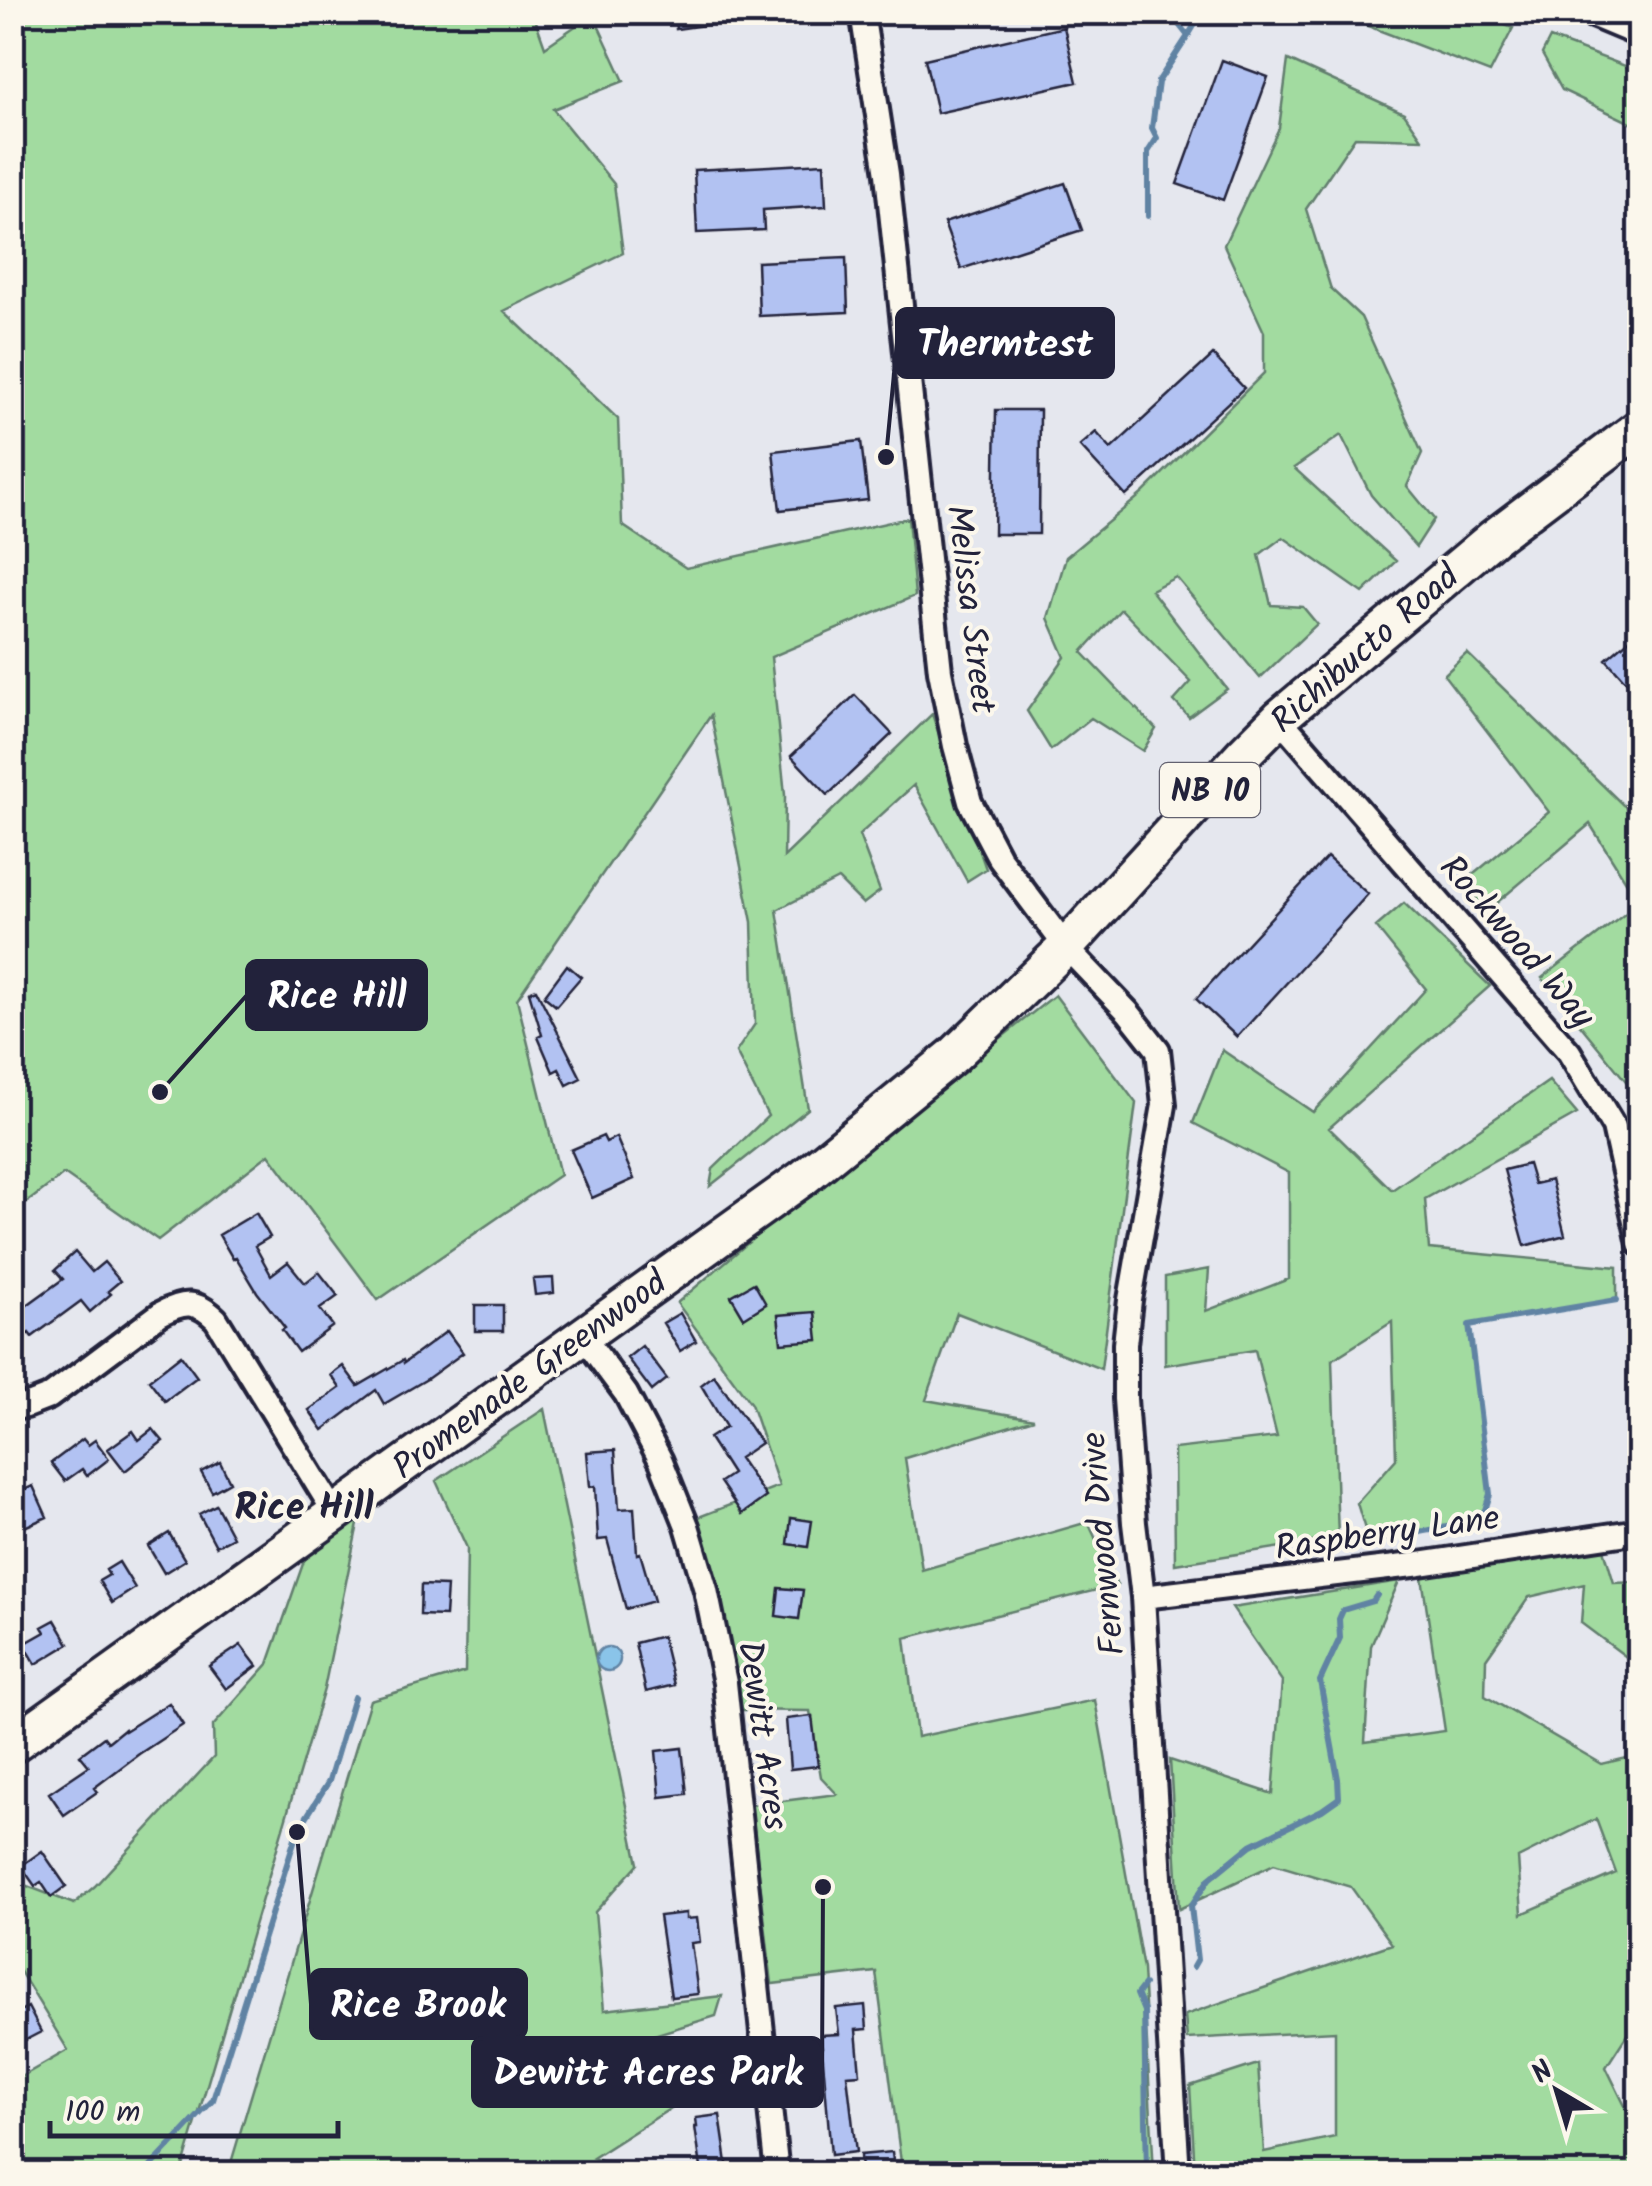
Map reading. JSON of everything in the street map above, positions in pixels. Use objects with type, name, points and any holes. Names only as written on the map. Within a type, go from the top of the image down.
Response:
[{"type":"main road","name":"Richibucto Road","points":[[803,1178],[954,1056],[1066,947],[1279,718],[1493,538],[1640,428]]},
{"type":"main road","name":"Promenade Greenwood","points":[[12,1745],[803,1178]]},
{"type":"street","name":"Melissa Street","points":[[862,12],[886,174],[940,671],[955,746],[970,802],[1000,859],[1066,947]]},
{"type":"street","points":[[1585,12],[1640,35]]},
{"type":"street","name":"Rockwood Way","points":[[1279,718],[1569,1052],[1614,1127],[1640,1244]]},
{"type":"street","name":"Fernwood Drive","points":[[1066,947],[1158,1050],[1164,1105],[1126,1344],[1128,1434],[1143,1597],[1178,2174]]},
{"type":"street","points":[[12,1408],[49,1396],[160,1314],[191,1303],[216,1319],[335,1514]]},
{"type":"street","name":"Dewitt Acres","points":[[583,1336],[626,1394],[661,1461],[687,1526],[706,1590],[725,1683],[777,2174]]},
{"type":"street","name":"Raspberry Lane","points":[[1143,1597],[1413,1565],[1640,1530]]},
{"type":"green space","points":[[13,13],[533,13],[545,47],[593,14],[624,81],[553,109],[614,184],[623,253],[504,311],[618,419],[622,525],[686,568],[908,518],[915,596],[771,657],[785,795],[784,857],[932,714],[986,869],[967,881],[914,785],[859,835],[880,891],[863,904],[838,879],[777,910],[808,1109],[710,1186],[713,1169],[768,1116],[736,1052],[755,1024],[752,922],[711,715],[517,999],[560,1175],[378,1300],[269,1154],[158,1240],[64,1174],[13,1213]]},
{"type":"green space","points":[[1334,13],[1473,13],[1513,28],[1490,73]]},
{"type":"green space","points":[[1550,38],[1639,71],[1639,127],[1562,90],[1542,54]]},
{"type":"green space","points":[[1288,60],[1404,113],[1422,139],[1355,137],[1306,209],[1331,289],[1361,317],[1422,453],[1407,486],[1434,519],[1416,547],[1371,495],[1341,435],[1294,468],[1396,561],[1363,593],[1283,537],[1259,555],[1271,605],[1303,607],[1317,624],[1260,678],[1176,577],[1151,590],[1227,689],[1189,717],[1174,701],[1191,682],[1121,609],[1082,652],[1156,729],[1143,751],[1091,718],[1051,750],[1027,711],[1065,657],[1048,618],[1066,557],[1143,493],[1264,373],[1264,332],[1224,245],[1279,128]]},
{"type":"green space","points":[[1467,653],[1623,805],[1639,815],[1639,902],[1590,824],[1487,911],[1463,883],[1549,812],[1444,675]]},
{"type":"green space","points":[[1404,903],[1490,986],[1329,1128],[1392,1190],[1549,1081],[1577,1114],[1425,1199],[1429,1249],[1617,1267],[1617,1300],[1469,1325],[1490,1494],[1485,1510],[1474,1522],[1382,1539],[1370,1546],[1357,1503],[1396,1459],[1392,1322],[1332,1360],[1338,1538],[1175,1564],[1174,1449],[1277,1437],[1255,1350],[1165,1365],[1165,1277],[1209,1269],[1206,1311],[1289,1279],[1289,1173],[1193,1123],[1222,1050],[1313,1112],[1426,989],[1376,927]]},
{"type":"green space","points":[[1639,903],[1640,1094],[1638,1096],[1542,978]]},
{"type":"green space","points":[[1055,995],[1136,1103],[1101,1369],[957,1313],[926,1400],[1034,1419],[905,1458],[922,1570],[1088,1522],[1117,1585],[905,1638],[917,1737],[1095,1700],[1143,1969],[1154,2173],[901,2173],[876,1972],[772,1984],[751,1805],[837,1794],[821,1777],[810,1711],[742,1710],[696,1518],[779,1486],[751,1404],[677,1303],[823,1179]]},
{"type":"green space","points":[[544,1409],[638,1864],[595,1912],[604,2010],[722,1996],[716,2016],[644,2038],[682,2101],[593,2158],[632,2173],[228,2173],[370,1700],[465,1672],[467,1548],[436,1481]]},
{"type":"green space","points":[[359,1519],[324,1689],[181,2173],[13,2173],[12,2082],[68,2050],[13,1960],[13,1878],[74,1904],[95,1886],[214,1757],[213,1726],[268,1664],[305,1558]]},
{"type":"green space","points":[[1603,1546],[1614,1583],[1639,1582],[1639,1694],[1633,1662],[1581,1623],[1584,1584],[1529,1597],[1486,1659],[1485,1696],[1602,1764],[1639,1755],[1639,2016],[1606,2067],[1627,2110],[1639,2110],[1639,2173],[1195,2173],[1190,2086],[1258,2064],[1264,2152],[1335,2137],[1335,2031],[1187,2039],[1185,2015],[1392,1944],[1351,1887],[1274,1864],[1179,1909],[1170,1760],[1273,1794],[1282,1681],[1232,1608],[1399,1581],[1371,1646],[1365,1742],[1445,1731],[1422,1577]],"holes":[[[1596,1819],[1616,1873],[1522,1914],[1518,1858]]]},
{"type":"water","points":[[608,1647],[620,1659],[608,1671],[596,1659]]},
{"type":"building","points":[[674,12],[725,12],[726,22],[676,29]]},
{"type":"building","points":[[1064,27],[1077,82],[937,113],[925,59]]},
{"type":"building","points":[[1222,60],[1268,77],[1223,200],[1177,184]]},
{"type":"building","points":[[824,163],[826,206],[763,210],[764,230],[697,233],[694,170]]},
{"type":"building","points":[[1065,183],[1082,230],[961,269],[944,223]]},
{"type":"building","points":[[846,258],[848,312],[759,316],[757,262]]},
{"type":"building","points":[[1213,355],[1244,388],[1126,496],[1080,446],[1096,432],[1111,449]]},
{"type":"building","points":[[996,410],[1040,410],[1039,534],[994,534]]},
{"type":"building","points":[[861,441],[868,500],[780,510],[773,451]]},
{"type":"building","points":[[1640,630],[1640,697],[1606,659]]},
{"type":"building","points":[[855,695],[892,734],[828,795],[791,756]]},
{"type":"building","points":[[1327,857],[1368,894],[1237,1037],[1196,999]]},
{"type":"building","points":[[567,965],[581,977],[556,1006],[544,996]]},
{"type":"building","points":[[536,989],[581,1078],[567,1085],[559,1069],[553,1072],[538,1037],[542,1035],[529,992]]},
{"type":"building","points":[[603,1136],[606,1142],[616,1137],[634,1179],[592,1198],[571,1150]]},
{"type":"building","points":[[1528,1164],[1534,1184],[1551,1180],[1565,1235],[1525,1246],[1504,1170]]},
{"type":"building","points":[[256,1213],[270,1237],[255,1246],[271,1275],[288,1262],[305,1283],[319,1272],[338,1296],[320,1309],[333,1326],[298,1352],[219,1235]]},
{"type":"building","points":[[75,1252],[92,1272],[104,1262],[120,1281],[90,1312],[81,1301],[32,1337],[29,1333],[12,1346],[12,1316],[63,1279],[55,1270]]},
{"type":"building","points":[[553,1278],[554,1293],[535,1295],[533,1279]]},
{"type":"building","points":[[754,1283],[766,1304],[744,1318],[731,1296]]},
{"type":"building","points":[[475,1305],[503,1305],[503,1331],[475,1331]]},
{"type":"building","points":[[815,1312],[818,1340],[781,1343],[778,1315]]},
{"type":"building","points":[[680,1313],[696,1341],[680,1351],[663,1323]]},
{"type":"building","points":[[447,1331],[463,1353],[384,1404],[376,1390],[323,1430],[309,1410],[340,1388],[331,1375],[343,1366],[358,1386],[403,1360],[404,1363]]},
{"type":"building","points":[[642,1346],[667,1379],[652,1391],[627,1358]]},
{"type":"building","points":[[181,1355],[197,1377],[165,1401],[149,1380]]},
{"type":"building","points":[[714,1375],[761,1443],[739,1458],[766,1497],[742,1514],[720,1482],[732,1474],[709,1438],[726,1427],[701,1385]]},
{"type":"building","points":[[153,1429],[163,1441],[125,1471],[108,1449],[133,1431],[139,1440]]},
{"type":"building","points":[[83,1439],[88,1445],[95,1440],[109,1459],[87,1476],[82,1469],[65,1481],[51,1463]]},
{"type":"building","points":[[615,1450],[619,1509],[634,1508],[637,1554],[640,1553],[654,1601],[626,1609],[607,1539],[598,1540],[595,1486],[590,1487],[587,1452]]},
{"type":"building","points":[[220,1462],[230,1482],[212,1492],[201,1472]]},
{"type":"building","points":[[33,1486],[47,1517],[22,1528],[12,1507],[12,1495]]},
{"type":"building","points":[[216,1505],[233,1537],[216,1546],[199,1514]]},
{"type":"building","points":[[791,1518],[812,1521],[808,1547],[788,1544]]},
{"type":"building","points":[[169,1533],[185,1560],[164,1573],[148,1546]]},
{"type":"building","points":[[119,1562],[135,1588],[112,1603],[99,1581],[109,1575],[106,1570]]},
{"type":"building","points":[[421,1585],[447,1586],[445,1616],[420,1615]]},
{"type":"building","points":[[779,1588],[803,1590],[799,1619],[776,1616]]},
{"type":"building","points":[[55,1620],[69,1644],[36,1664],[24,1644],[45,1632],[42,1627]]},
{"type":"building","points":[[662,1636],[674,1685],[646,1692],[635,1643]]},
{"type":"building","points":[[241,1645],[257,1666],[226,1689],[209,1666]]},
{"type":"building","points":[[169,1703],[183,1725],[94,1788],[97,1792],[64,1815],[49,1793],[89,1766],[80,1755],[104,1737],[108,1742]]},
{"type":"building","points":[[812,1716],[818,1766],[790,1769],[786,1719]]},
{"type":"building","points":[[682,1748],[687,1794],[660,1797],[656,1751]]},
{"type":"building","points":[[42,1851],[66,1886],[51,1897],[41,1882],[35,1886],[21,1866]]},
{"type":"building","points":[[686,1913],[686,1919],[697,1918],[700,1942],[691,1943],[698,1994],[671,1997],[659,1916]]},
{"type":"building","points":[[865,2005],[867,2029],[856,2030],[860,2074],[847,2075],[856,2152],[831,2155],[821,2035],[839,2034],[836,2008]]},
{"type":"building","points":[[28,2007],[41,2032],[12,2047],[12,2015]]},
{"type":"building","points":[[720,2115],[728,2170],[702,2174],[696,2118]]},
{"type":"building","points":[[892,2152],[894,2170],[861,2173],[860,2155]]},
{"type":"waterway","points":[[1148,216],[1148,152],[1157,138],[1152,128],[1158,82],[1188,36],[1169,12]]},
{"type":"waterway","points":[[1188,36],[1198,12]]},
{"type":"waterway","points":[[1370,1546],[1382,1539],[1474,1522],[1485,1510],[1490,1494],[1469,1325],[1617,1300]]},
{"type":"waterway","points":[[1193,1967],[1197,1960],[1191,1906],[1209,1879],[1251,1845],[1339,1798],[1320,1681],[1340,1638],[1339,1619],[1343,1610],[1373,1601],[1377,1595]]},
{"type":"waterway","points":[[144,2174],[213,2100],[297,1832],[329,1781],[354,1697]]},
{"type":"waterway","points":[[1144,1985],[1137,1994],[1144,2011],[1147,2174]]},
{"type":"place","name":"Thermtest","points":[[886,457]]},
{"type":"place","name":"Rice Hill","points":[[160,1092]]},
{"type":"place","name":"Rice Brook","points":[[297,1832]]},
{"type":"place","name":"Dewitt Acres Park","points":[[823,1887]]},
{"type":"district","name":"Rice Hill","points":[[304,1506]]}]
